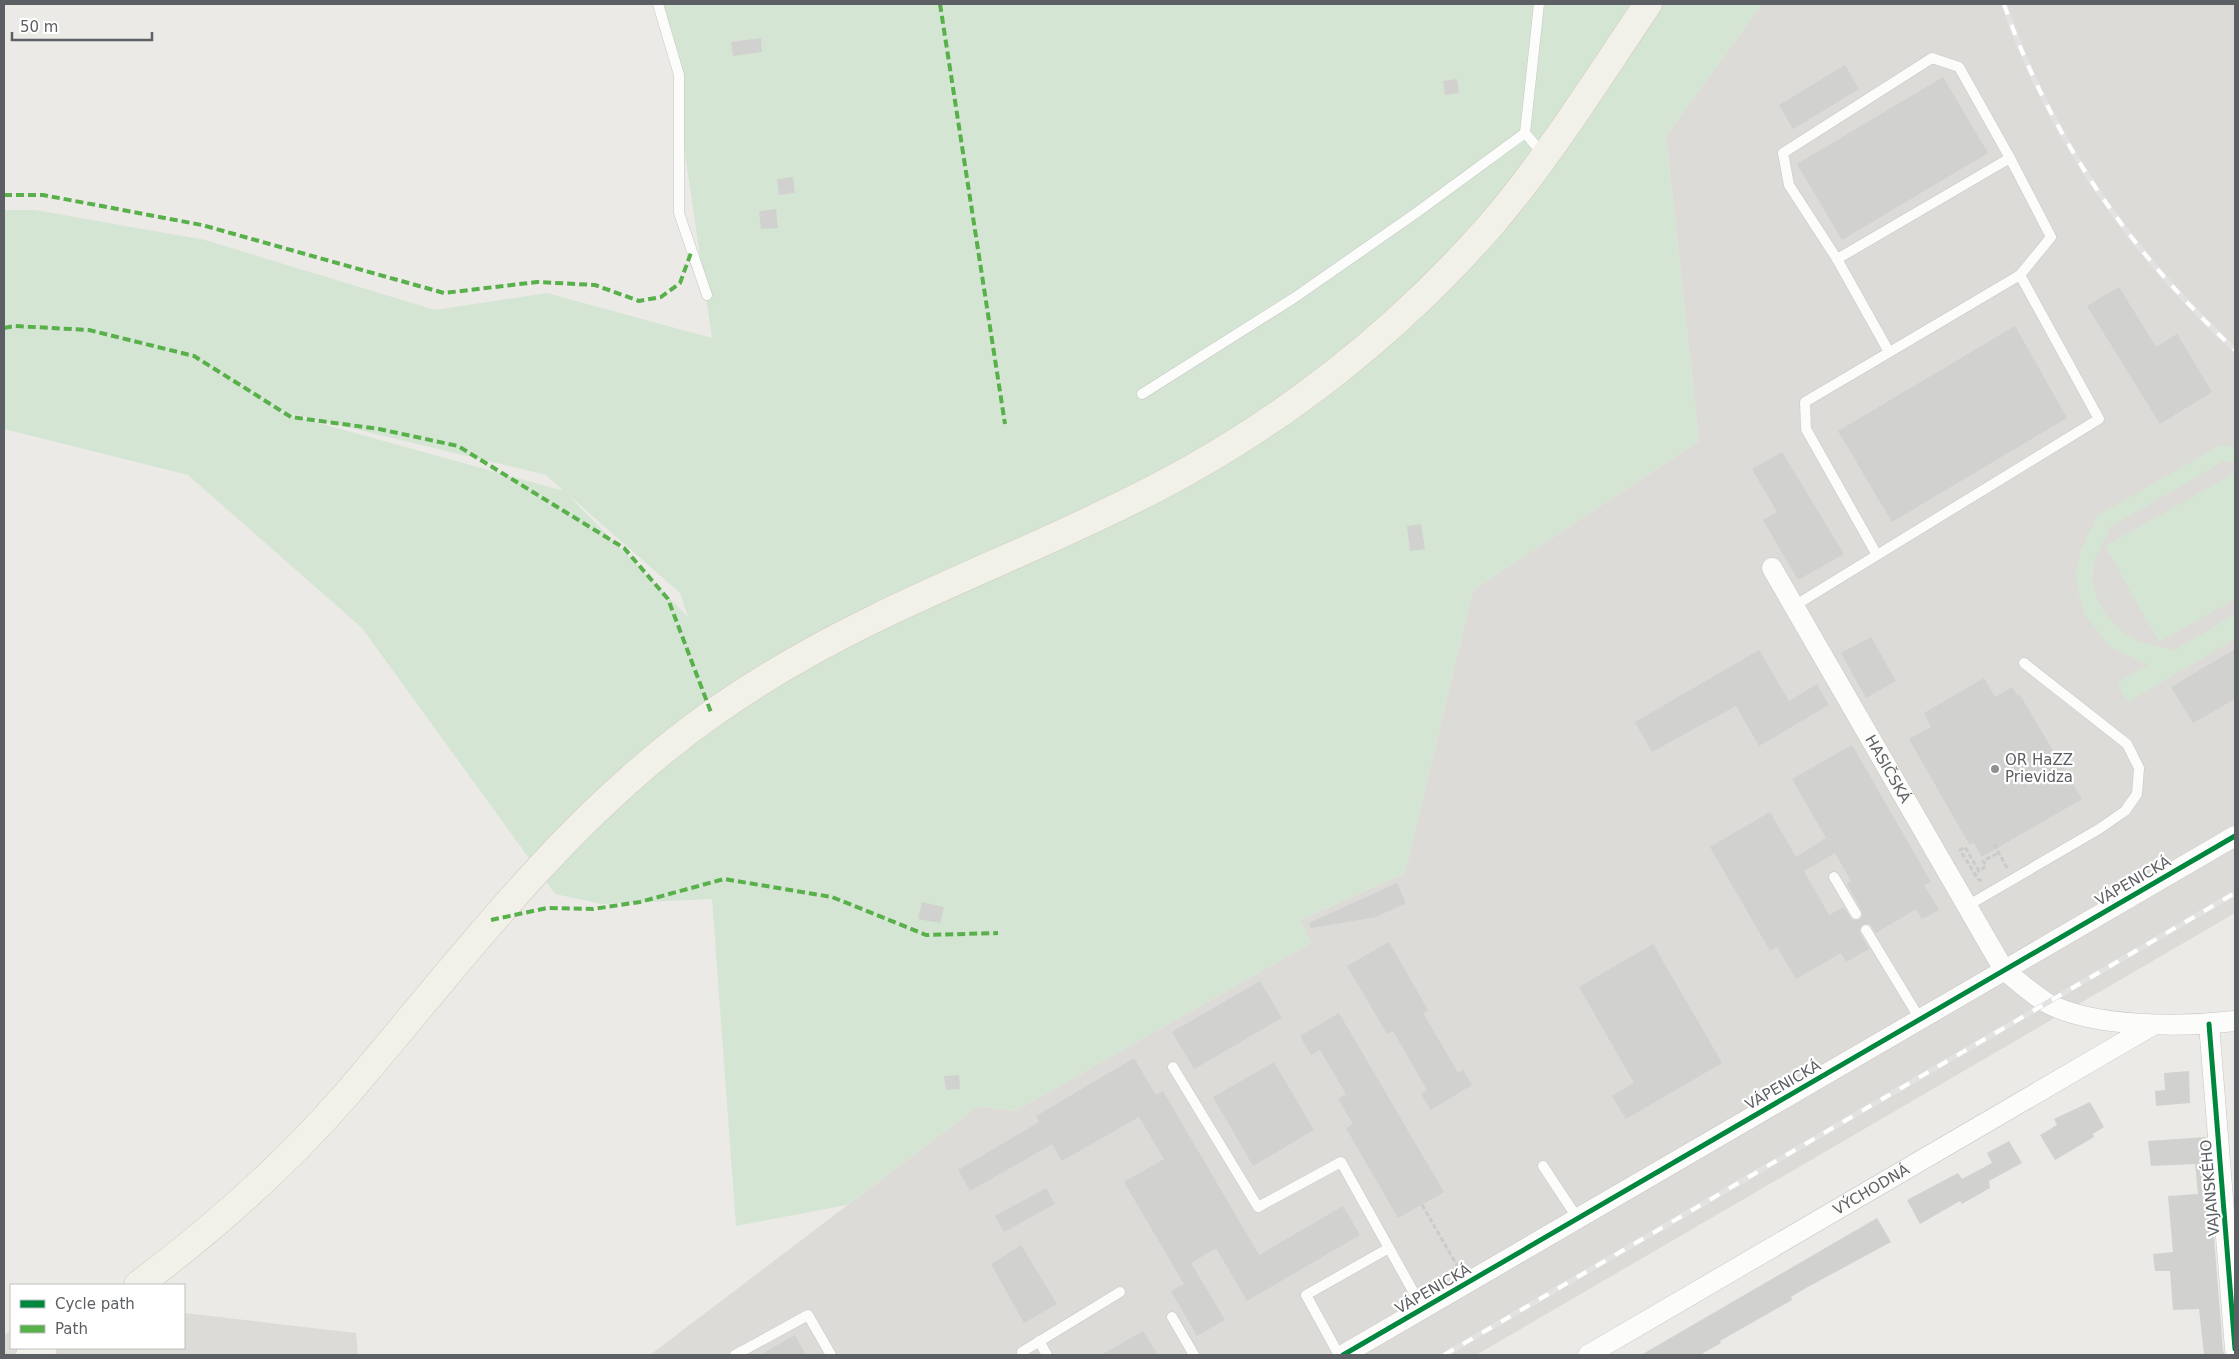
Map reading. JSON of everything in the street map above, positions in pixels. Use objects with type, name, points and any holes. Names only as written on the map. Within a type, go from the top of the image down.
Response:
[{"type":"main road","points":[[139,1284],[194,1243],[286,1159],[344,1097],[491,920],[538,868],[585,820],[670,745],[776,672],[828,642],[875,618],[1068,532],[1159,487],[1264,425],[1343,366],[1396,321],[1490,226],[1545,157],[1648,4]]},
{"type":"main road","points":[[30,1355],[41,1349]]},
{"type":"street","name":"HASIČSKÁ","points":[[1772,568],[2004,970]]},
{"type":"street","name":"VÁPENICKÁ","points":[[1341,1355],[2235,836]]},
{"type":"street","name":"VÝCHODNÁ","points":[[2004,970],[2047,1003],[2086,1016],[2153,1025],[2235,1022]]},
{"type":"street","name":"VAJANSKÉHO","points":[[2209,1024],[2235,1349]]},
{"type":"street","name":"VÝCHODNÁ","points":[[1588,1355],[2153,1025]]},
{"type":"lane","points":[[658,4],[679,75],[679,213],[707,295]]},
{"type":"lane","points":[[1539,4],[1525,133],[1545,157]]},
{"type":"lane","points":[[1876,555],[1806,429],[1805,402],[2020,276],[2051,238],[2010,158],[1959,67],[1932,58],[1783,153],[1789,185],[1837,259],[1889,352]]},
{"type":"lane","points":[[1142,394],[1294,298],[1416,213],[1525,133]]},
{"type":"lane","points":[[1837,259],[2010,158]]},
{"type":"lane","points":[[1794,606],[2099,418],[2020,276]]},
{"type":"lane","points":[[1968,906],[2099,829],[2125,811],[2137,794],[2139,768],[2127,744],[2024,662]]},
{"type":"lane","points":[[1834,877],[1856,914]]},
{"type":"lane","points":[[1866,930],[1920,1020]]},
{"type":"lane","points":[[1174,1067],[1258,1207],[1341,1162],[1423,1309]]},
{"type":"lane","points":[[1543,1166],[1578,1218]]},
{"type":"lane","points":[[1341,1355],[1306,1295],[1389,1248]]},
{"type":"lane","points":[[1022,1352],[1120,1292]]},
{"type":"lane","points":[[735,1355],[808,1315],[831,1355]]},
{"type":"lane","points":[[1172,1317],[1194,1355]]},
{"type":"lane","points":[[1039,1341],[1047,1355]]},
{"type":"path","points":[[1994,844],[2007,868],[2001,874]]},
{"type":"path","points":[[1986,883],[1978,879],[1960,850],[1965,847],[1979,871],[1986,866],[1983,861],[1998,852]]},
{"type":"path","points":[[1422,1205],[1467,1283]]},
{"type":"shaded area","points":[[1762,4],[2235,4],[2235,913],[1476,1355],[650,1355],[978,1106],[1015,1111],[1311,943],[1300,920],[1405,873],[1473,590],[1699,441],[1666,136]]},
{"type":"shaded area","points":[[185,1313],[356,1333],[358,1355],[4,1355],[4,1335],[10,1332],[10,1349],[185,1349]]},
{"type":"green space","points":[[663,4],[1762,4],[1666,136],[1699,441],[1473,590],[1405,873],[1300,920],[1311,943],[1015,1111],[978,1106],[847,1205],[736,1226],[712,899],[602,904],[555,894],[362,628],[188,475],[4,429],[4,210],[35,210],[205,240],[435,310],[547,293],[712,338]],"holes":[[[279,412],[546,475],[564,491]],[[572,499],[680,593],[688,617]]]},
{"type":"green space","points":[[2220,445],[2235,448],[2235,462],[2224,461],[2110,527],[2094,562],[2092,581],[2099,603],[2109,618],[2121,631],[2140,642],[2175,650],[2235,614],[2235,639],[2128,702],[2117,683],[2148,665],[2111,647],[2086,617],[2079,596],[2076,574],[2080,552],[2097,516]]},
{"type":"green space","points":[[2235,473],[2235,599],[2159,642],[2105,546]]},
{"type":"building","points":[[761,38],[762,52],[733,56],[731,42]]},
{"type":"building","points":[[1845,65],[1859,89],[1793,129],[1779,105]]},
{"type":"building","points":[[1943,77],[1988,153],[1842,240],[1797,164]]},
{"type":"building","points":[[1457,79],[1459,93],[1445,95],[1443,81]]},
{"type":"building","points":[[793,177],[795,193],[779,195],[777,179]]},
{"type":"building","points":[[776,209],[778,228],[761,229],[759,211]]},
{"type":"building","points":[[2119,287],[2156,347],[2177,334],[2212,392],[2160,424],[2087,306]]},
{"type":"building","points":[[2015,326],[2067,418],[1892,522],[1838,431]]},
{"type":"building","points":[[1782,452],[1844,554],[1798,580],[1763,520],[1777,512],[1752,469]]},
{"type":"building","points":[[1421,524],[1425,549],[1410,551],[1407,526]]},
{"type":"building","points":[[1871,637],[1896,681],[1866,698],[1841,653]]},
{"type":"building","points":[[2235,649],[2235,699],[2193,723],[2171,687]]},
{"type":"building","points":[[1759,650],[1789,701],[1817,684],[1829,705],[1759,746],[1736,706],[1652,752],[1635,722]]},
{"type":"building","name":"OR HaZZ Prievidza","points":[[1984,678],[1995,697],[2012,687],[2018,696],[2020,695],[2082,799],[1982,857],[1974,843],[1969,844],[1909,739],[1931,727],[1924,713]]},
{"type":"building","points":[[1852,745],[1931,882],[1924,885],[1939,910],[1922,919],[1916,909],[1876,933],[1870,924],[1863,924],[1859,931],[1869,949],[1846,962],[1841,953],[1796,979],[1777,947],[1770,951],[1710,847],[1770,812],[1796,857],[1826,838],[1792,779]],"holes":[[[1835,853],[1851,881],[1847,884],[1862,911],[1862,917],[1859,920],[1852,920],[1844,907],[1829,915],[1804,871]]]},
{"type":"building","points":[[1397,883],[1406,903],[1376,917],[1311,928],[1309,923]]},
{"type":"building","points":[[922,902],[944,907],[940,923],[918,919]]},
{"type":"building","points":[[1389,942],[1428,1010],[1423,1013],[1458,1073],[1463,1070],[1472,1085],[1431,1110],[1421,1094],[1427,1090],[1393,1031],[1387,1034],[1347,966]]},
{"type":"building","points":[[1653,944],[1722,1063],[1626,1119],[1612,1096],[1634,1083],[1579,987]]},
{"type":"building","points":[[1260,981],[1282,1018],[1194,1069],[1172,1032]]},
{"type":"building","points":[[1339,1013],[1444,1192],[1398,1218],[1346,1128],[1353,1124],[1338,1099],[1346,1094],[1320,1050],[1311,1055],[1300,1036]]},
{"type":"building","points":[[1134,1058],[1156,1095],[1163,1091],[1259,1255],[1343,1206],[1360,1235],[1247,1301],[1216,1248],[1191,1263],[1225,1320],[1197,1336],[1171,1291],[1184,1284],[1124,1182],[1164,1159],[1139,1117],[1062,1161],[1052,1144],[970,1191],[958,1170],[1039,1122],[1036,1116]]},
{"type":"building","points":[[1274,1062],[1314,1130],[1253,1166],[1213,1097]]},
{"type":"building","points":[[2189,1071],[2190,1103],[2156,1106],[2155,1091],[2165,1090],[2164,1073]]},
{"type":"building","points":[[959,1075],[960,1089],[946,1090],[944,1076]]},
{"type":"building","points":[[2090,1102],[2104,1127],[2093,1134],[2094,1137],[2055,1160],[2040,1135],[2057,1125],[2054,1119]]},
{"type":"building","points":[[2206,1137],[2223,1350],[2225,1355],[2204,1355],[2199,1309],[2173,1310],[2170,1271],[2155,1271],[2153,1254],[2173,1252],[2168,1196],[2198,1194],[2195,1164],[2151,1166],[2148,1141]]},
{"type":"building","points":[[2009,1141],[2022,1163],[1989,1181],[1990,1188],[1962,1204],[1960,1201],[1920,1224],[1907,1200],[1958,1173],[1962,1179],[1992,1163],[1987,1153]]},
{"type":"building","points":[[1046,1188],[1055,1204],[1004,1232],[995,1216]]},
{"type":"building","points":[[1877,1218],[1891,1242],[1806,1288],[1791,1297],[1792,1300],[1720,1341],[1721,1343],[1700,1355],[1641,1355]]},
{"type":"building","points":[[1021,1245],[1057,1304],[1024,1323],[991,1264]]},
{"type":"building","points":[[1143,1331],[1158,1355],[1101,1355]]},
{"type":"building","points":[[795,1335],[806,1355],[760,1355]]},
{"type":"railway","points":[[2004,4],[2023,53],[2045,101],[2070,147],[2098,191],[2129,234],[2162,274],[2197,313],[2235,350]]},
{"type":"railway","points":[[1444,1355],[2235,893]]},
{"type":"marked path","points":[[940,4],[1005,424]]},
{"type":"marked path","points":[[4,195],[43,195],[202,225],[444,293],[537,282],[595,285],[639,301],[661,297],[680,283],[692,250]]},
{"type":"marked path","points":[[4,328],[15,326],[89,330],[194,356],[291,417],[379,429],[458,446],[624,548],[668,599],[712,715]]},
{"type":"marked path","points":[[491,920],[547,908],[593,909],[640,902],[724,879],[832,897],[926,935],[998,933]]},
{"type":"cycle path","points":[[1343,1355],[2235,836]]},
{"type":"cycle path","points":[[2209,1024],[2235,1349]]},
{"type":"place","name":"OR HaZZ Prievidza","points":[[1995,769]]}]
